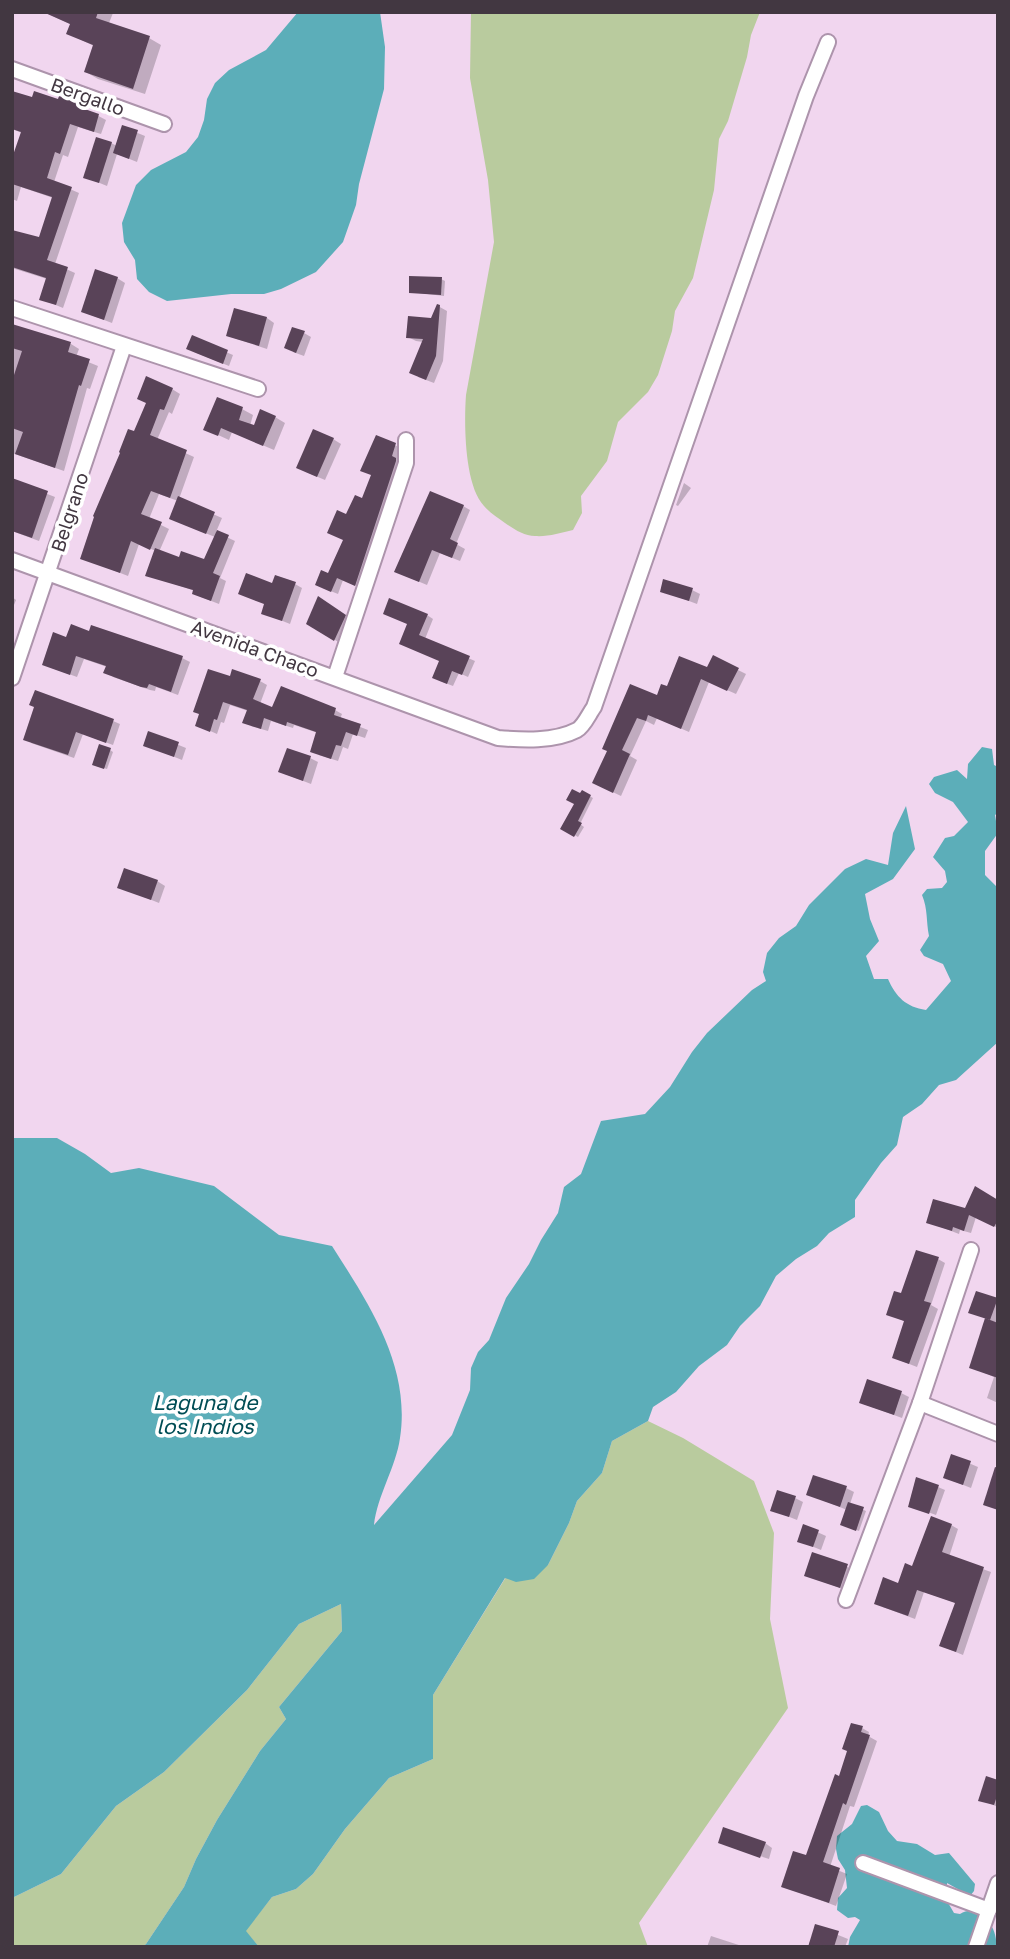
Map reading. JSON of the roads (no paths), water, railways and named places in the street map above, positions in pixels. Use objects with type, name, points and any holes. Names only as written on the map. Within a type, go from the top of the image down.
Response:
[{"type":"street","name":"Avenida Chaco","points":[[12,561],[498,738],[521,740],[556,736],[579,729],[594,707],[801,109],[828,42]]},
{"type":"street","name":"Bergallo","points":[[12,68],[164,124]]},
{"type":"street","points":[[12,308],[258,389]]},
{"type":"street","name":"Belgrano","points":[[12,678],[124,346]]},
{"type":"street","points":[[335,677],[407,463],[407,440]]},
{"type":"street","points":[[846,1600],[920,1403],[971,1251]]},
{"type":"street","points":[[920,1403],[998,1434]]},
{"type":"street","points":[[863,1863],[989,1910]]},
{"type":"street","points":[[976,1947],[998,1883]]},
{"type":"water","points":[[298,12],[380,12],[385,47],[384,89],[356,205],[343,242],[316,272],[281,289],[264,294],[231,294],[167,301],[149,292],[137,279],[135,260],[124,242],[122,223],[136,185],[151,170],[186,152],[198,137],[207,99],[215,83],[229,70],[266,50]]},
{"type":"water","name":"Laguna de los Indios","points":[[982,747],[992,749],[994,765],[998,767],[998,813],[995,815],[998,833],[985,851],[985,875],[998,888],[998,1042],[956,1080],[939,1085],[922,1104],[903,1117],[897,1145],[855,1200],[855,1217],[829,1233],[817,1246],[776,1276],[760,1306],[740,1326],[727,1345],[699,1366],[676,1392],[653,1407],[648,1421],[612,1441],[602,1473],[577,1501],[548,1565],[534,1579],[516,1582],[505,1578],[433,1695],[433,1759],[389,1778],[345,1829],[313,1874],[296,1889],[272,1897],[246,1931],[259,1947],[142,1947],[184,1887],[217,1820],[260,1751],[286,1719],[279,1707],[342,1631],[341,1604],[299,1624],[247,1690],[164,1772],[116,1806],[61,1874],[12,1898],[12,1138],[57,1138],[111,1173],[139,1168],[214,1186],[279,1235],[332,1246],[373,1313],[393,1361],[399,1386],[402,1411],[400,1438],[374,1525],[452,1435],[470,1390],[471,1368],[478,1352],[489,1340],[506,1298],[558,1213],[564,1187],[581,1174],[601,1121],[645,1114],[670,1087],[707,1033],[752,990],[766,981],[763,972],[767,953],[779,938],[796,926],[809,905],[845,869],[866,859],[888,865],[893,833],[906,806],[915,849],[893,879],[865,894],[870,919],[879,941],[866,956],[874,979],[888,979],[902,1000],[919,1009],[926,1010],[951,981],[943,964],[924,956],[920,950],[929,936],[922,895],[927,889],[942,888],[947,882],[945,871],[933,857],[945,838],[954,836],[968,822],[953,802],[935,793],[929,784],[934,777],[957,770],[967,779],[968,764]]},
{"type":"water","points":[[867,1805],[879,1812],[888,1831],[897,1841],[917,1844],[935,1855],[949,1853],[975,1884],[970,1896],[947,1883],[947,1901],[954,1913],[974,1911],[987,1919],[994,1932],[996,1947],[848,1947],[850,1937],[860,1920],[855,1917],[848,1918],[837,1910],[838,1898],[847,1888],[845,1870],[838,1859],[836,1849],[837,1836],[852,1824],[861,1806]]}]
